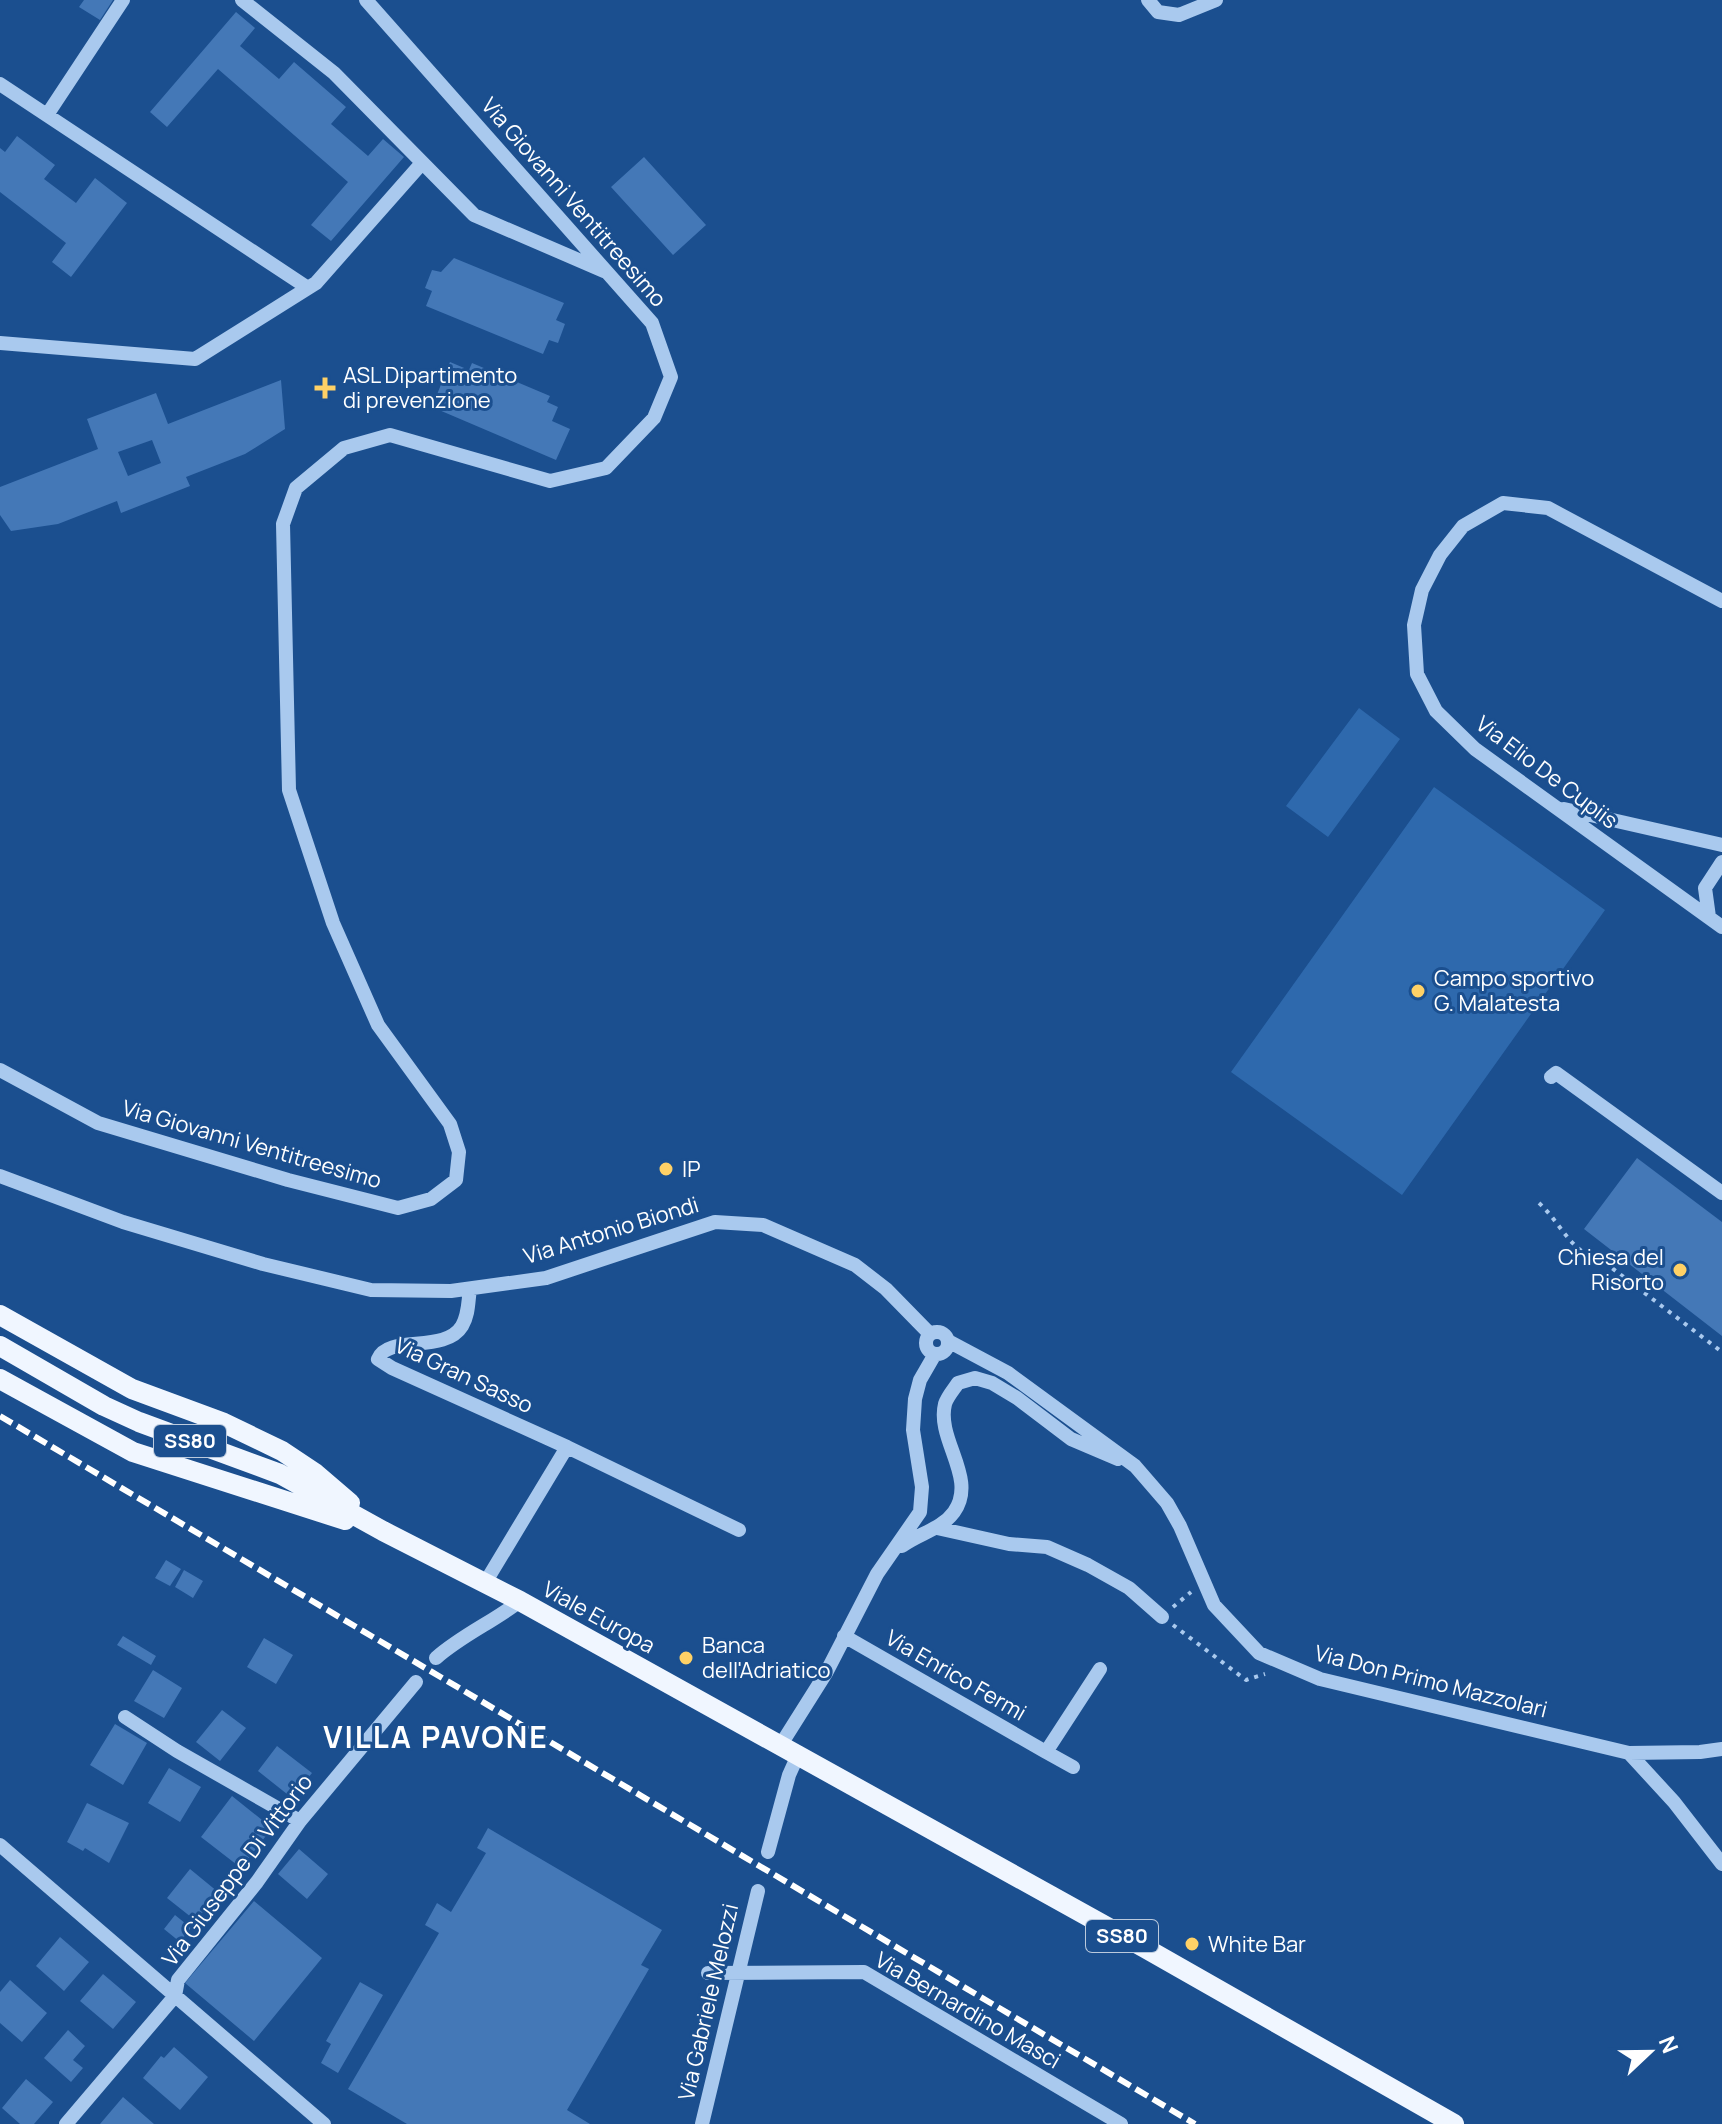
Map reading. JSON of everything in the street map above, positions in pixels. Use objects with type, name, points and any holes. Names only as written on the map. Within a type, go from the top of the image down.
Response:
[{"type":"main road","name":"Viale Europa","points":[[0,1315],[104,1375],[159,1400],[224,1423],[282,1451],[315,1473],[383,1531]]},
{"type":"main road","name":"Viale Europa","points":[[0,1346],[104,1406],[280,1474],[520,1601],[789,1750]]},
{"type":"main road","name":"Viale Europa","points":[[0,1379],[98,1435],[161,1463],[383,1531]]},
{"type":"main road","name":"SS80","points":[[789,1750],[1454,2124]]},
{"type":"street","points":[[47,115],[123,0]]},
{"type":"street","points":[[242,0],[334,73],[474,215],[608,272]]},
{"type":"street","name":"Via Giovanni Ventitreesimo","points":[[0,1070],[98,1123],[288,1180],[398,1208],[431,1199],[456,1180],[459,1152],[450,1124],[378,1025],[333,923],[289,790],[283,524],[296,488],[344,448],[390,435],[550,481],[606,468],[654,418],[671,377],[652,323],[366,0]]},
{"type":"street","points":[[1148,0],[1158,12],[1179,15],[1216,0]]},
{"type":"street","points":[[0,84],[308,288]]},
{"type":"street","points":[[0,343],[195,359],[316,283],[422,163]]},
{"type":"street","name":"Via Elio De Cupiis","points":[[1722,601],[1548,508],[1503,503],[1463,526],[1440,555],[1422,590],[1414,625],[1417,674],[1436,711],[1475,749],[1722,927]]},
{"type":"street","points":[[1556,807],[1722,845]]},
{"type":"street","points":[[1709,917],[1705,888],[1722,862]]},
{"type":"street","points":[[1551,1077],[1556,1073],[1722,1193]]},
{"type":"street","name":"Via Antonio Biondi","points":[[0,1176],[123,1222],[278,1268],[371,1290],[451,1291],[546,1278],[715,1222],[763,1225],[855,1265],[886,1289],[930,1334]]},
{"type":"street","name":"Via Gran Sasso","points":[[470,1289],[467,1315],[460,1330],[440,1341],[389,1348],[380,1352],[378,1359],[739,1530]]},
{"type":"street","points":[[941,1332],[948,1341],[945,1351],[935,1354],[926,1344],[930,1334],[941,1332]]},
{"type":"street","name":"Via Don Primo Mazzolari","points":[[948,1341],[1008,1373],[1135,1466],[1167,1503],[1214,1605],[1259,1653],[1320,1679],[1629,1753]]},
{"type":"street","name":"Via Don Primo Mazzolari","points":[[768,1852],[789,1775],[789,1750],[816,1690],[877,1574],[920,1512],[922,1487],[913,1430],[915,1399],[920,1380],[935,1354]]},
{"type":"street","name":"Via Don Primo Mazzolari","points":[[895,1551],[913,1538],[937,1528],[953,1513],[961,1498],[961,1478],[953,1456],[945,1405],[958,1383],[975,1378],[992,1383],[1071,1439],[1135,1466]]},
{"type":"street","points":[[485,1583],[567,1447]]},
{"type":"street","points":[[937,1528],[1009,1544],[1047,1547],[1129,1588],[1162,1617]]},
{"type":"street","points":[[436,1658],[456,1641],[520,1601]]},
{"type":"street","name":"Via Enrico Fermi","points":[[844,1636],[1073,1767]]},
{"type":"street","points":[[1046,1752],[1100,1669]]},
{"type":"street","name":"Via Giuseppe Di Vittorio","points":[[66,2124],[175,1996],[178,1980],[257,1882],[300,1821],[416,1682]]},
{"type":"street","points":[[125,1717],[177,1751],[300,1821]]},
{"type":"street","points":[[1629,1753],[1722,1749]]},
{"type":"street","points":[[1629,1753],[1674,1802],[1722,1864]]},
{"type":"street","points":[[0,1845],[324,2124]]},
{"type":"street","name":"Via Gabriele Melozzi","points":[[702,2124],[758,1891]]},
{"type":"street","name":"Via Bernardino Masci","points":[[708,1973],[864,1972],[1121,2124]]},
{"type":"path","points":[[1539,1203],[1553,1215],[1564,1237],[1592,1259],[1604,1262],[1722,1352]]},
{"type":"path","points":[[1204,1581],[1162,1617],[1246,1680],[1290,1666]]},
{"type":"shaded area","points":[[1359,708],[1400,739],[1328,837],[1286,806]]},
{"type":"shaded area","name":"Campo sportivo G. Malatesta","points":[[1434,787],[1605,910],[1402,1195],[1231,1072]]},
{"type":"building","points":[[84,0],[113,0],[100,20],[79,7]]},
{"type":"building","points":[[236,12],[255,28],[240,46],[279,79],[294,62],[346,107],[331,124],[368,156],[383,139],[404,157],[331,241],[311,225],[348,182],[218,69],[167,127],[150,112]]},
{"type":"building","points":[[17,136],[55,165],[44,179],[76,203],[95,178],[127,203],[71,277],[52,262],[66,243],[0,192],[0,148],[5,152]]},
{"type":"building","points":[[644,157],[706,225],[673,255],[611,187]]},
{"type":"building","points":[[454,258],[564,303],[556,320],[565,324],[558,343],[549,340],[543,354],[426,306],[432,291],[425,288],[432,270],[441,272]]},
{"type":"building","points":[[450,362],[469,370],[472,363],[550,396],[547,402],[558,407],[552,421],[570,429],[556,460],[432,407]]},
{"type":"building","points":[[281,380],[285,429],[245,454],[186,477],[190,486],[121,513],[117,501],[58,524],[11,531],[0,515],[0,487],[98,449],[87,419],[156,393],[168,424]],"holes":[[[152,440],[161,463],[128,476],[118,452]]]},
{"type":"building","name":"Chiesa del Risorto","points":[[1637,1158],[1722,1222],[1722,1336],[1584,1229]]},
{"type":"building","points":[[166,1560],[181,1569],[170,1586],[155,1578]]},
{"type":"building","points":[[184,1570],[203,1581],[193,1598],[175,1587]]},
{"type":"building","points":[[123,1636],[156,1656],[151,1665],[117,1645]]},
{"type":"building","points":[[264,1638],[293,1655],[276,1684],[247,1667]]},
{"type":"building","points":[[153,1670],[182,1688],[164,1718],[134,1701]]},
{"type":"building","points":[[222,1710],[246,1728],[220,1761],[196,1742]]},
{"type":"building","points":[[115,1724],[147,1743],[123,1785],[90,1765]]},
{"type":"building","points":[[277,1746],[312,1773],[292,1798],[258,1771]]},
{"type":"building","points":[[169,1768],[201,1787],[180,1822],[148,1803]]},
{"type":"building","points":[[232,1796],[272,1828],[241,1868],[201,1837]]},
{"type":"building","points":[[87,1803],[129,1823],[109,1863],[85,1848],[83,1851],[67,1842]]},
{"type":"building","points":[[488,1828],[662,1930],[641,1965],[649,1969],[567,2110],[590,2124],[407,2124],[348,2089],[439,1933],[425,1925],[437,1903],[451,1912],[486,1853],[477,1848]]},
{"type":"building","points":[[299,1849],[328,1874],[307,1899],[278,1874]]},
{"type":"building","points":[[190,1869],[218,1892],[196,1921],[167,1898]]},
{"type":"building","points":[[254,1901],[322,1958],[254,2041],[185,1983]]},
{"type":"building","points":[[175,1915],[191,1928],[180,1942],[164,1929]]},
{"type":"building","points":[[60,1937],[89,1962],[64,1991],[36,1966]]},
{"type":"building","points":[[103,1974],[136,2002],[113,2029],[80,2001]]},
{"type":"building","points":[[10,1980],[47,2013],[22,2042],[0,2023],[0,1992]]},
{"type":"building","points":[[360,1982],[383,1995],[338,2073],[321,2063],[331,2044],[326,2041]]},
{"type":"building","points":[[68,2030],[85,2046],[73,2060],[83,2068],[71,2082],[44,2058]]},
{"type":"building","points":[[174,2047],[208,2077],[180,2110],[143,2078],[161,2056],[164,2058]]},
{"type":"building","points":[[26,2079],[53,2102],[34,2124],[20,2124],[2,2108]]},
{"type":"building","points":[[123,2097],[154,2124],[100,2124]]},
{"type":"railway","points":[[0,1416],[1195,2124]]},
{"type":"place","name":"ASL Dipartimento di prevenzione","points":[[325,388]]},
{"type":"place","name":"Campo sportivo G. Malatesta","points":[[1418,991]]},
{"type":"place","name":"IP","points":[[666,1169]]},
{"type":"place","name":"Chiesa del Risorto","points":[[1680,1270]]},
{"type":"place","name":"Banca dell'Adriatico","points":[[686,1658]]},
{"type":"place","name":"White Bar","points":[[1192,1944]]},
{"type":"district","name":"VILLA PAVONE","points":[[436,1738]]}]
